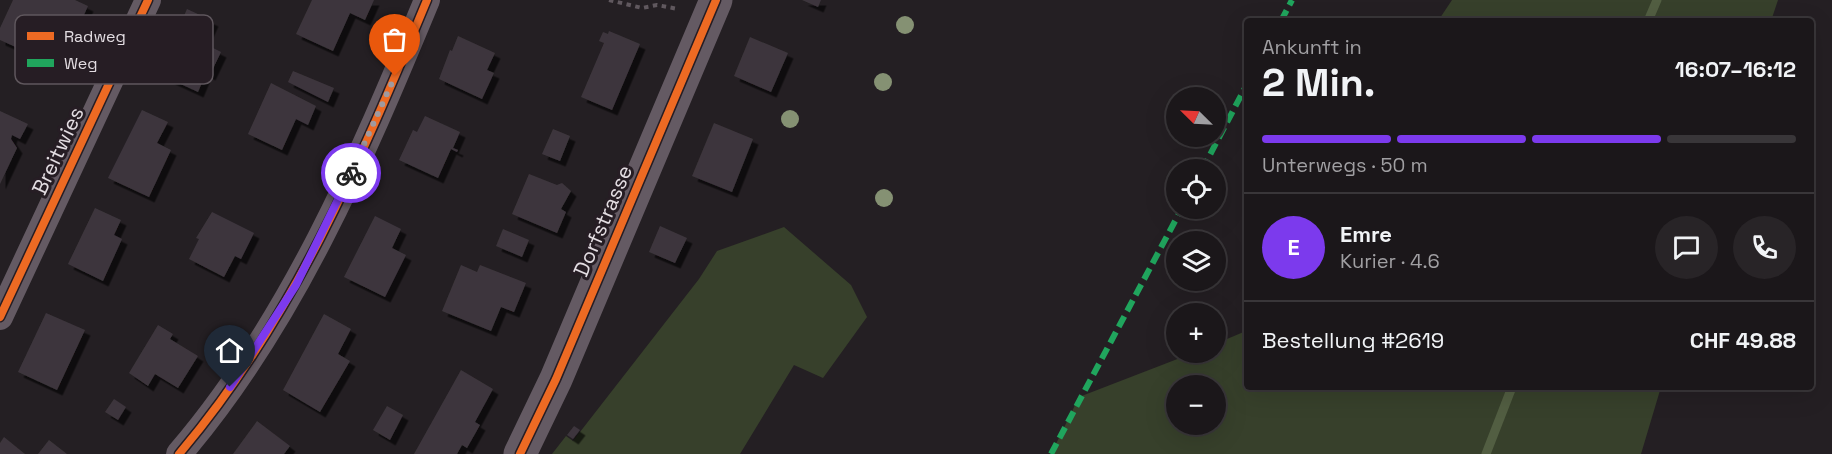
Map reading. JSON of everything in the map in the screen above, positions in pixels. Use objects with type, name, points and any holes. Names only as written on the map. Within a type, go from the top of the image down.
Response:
[{"type":"street","name":"Breitwies","points":[[141,15],[148,0]]},
{"type":"street","points":[[179,454],[253,353],[296,285],[373,127],[427,0]]},
{"type":"street","name":"Dorfstrasse","points":[[520,454],[569,347],[716,0]]},
{"type":"street","name":"Breitwies","points":[[0,317],[109,84]]},
{"type":"path","points":[[609,0],[642,8],[657,5],[680,9]]},
{"type":"green space","points":[[1452,0],[1778,0],[1772,18],[1440,18]]},
{"type":"green space","points":[[784,227],[851,285],[867,317],[823,378],[794,365],[740,454],[552,454],[566,436],[573,441],[699,279],[717,251]]},
{"type":"green space","points":[[1244,332],[1244,390],[1660,390],[1641,454],[1051,454],[1079,397],[1167,363],[1226,363],[1226,339]]},
{"type":"building","points":[[13,0],[75,0],[88,6],[84,15],[15,15],[15,47],[0,40],[0,28]]},
{"type":"building","points":[[312,0],[374,0],[365,20],[350,13],[333,51],[296,34]]},
{"type":"building","points":[[802,0],[821,0],[818,7]]},
{"type":"building","points":[[187,9],[200,15],[184,15]]},
{"type":"building","points":[[609,31],[640,44],[612,110],[581,97],[604,43],[599,41],[603,32],[608,34]]},
{"type":"building","points":[[458,36],[495,53],[487,70],[494,73],[482,99],[439,79]]},
{"type":"building","points":[[750,37],[788,53],[771,92],[734,76]]},
{"type":"building","points":[[213,48],[221,52],[213,69]]},
{"type":"building","points":[[293,71],[334,88],[328,102],[288,82]]},
{"type":"building","points":[[271,83],[316,106],[308,125],[296,119],[282,150],[248,134]]},
{"type":"building","points":[[181,84],[201,84],[198,92]]},
{"type":"building","points":[[142,110],[168,122],[157,143],[171,150],[149,197],[108,178]]},
{"type":"building","points":[[0,111],[28,124],[20,139],[12,135],[11,139],[17,148],[0,184]]},
{"type":"building","points":[[425,116],[460,132],[453,148],[458,150],[457,152],[451,149],[438,178],[399,160],[413,130],[417,132]]},
{"type":"building","points":[[714,123],[753,139],[732,192],[692,176]]},
{"type":"building","points":[[553,129],[570,136],[560,161],[542,154]]},
{"type":"building","points":[[529,174],[557,185],[562,183],[571,191],[561,209],[566,212],[557,233],[512,214]]},
{"type":"building","points":[[95,208],[121,220],[114,235],[122,239],[103,281],[68,264]]},
{"type":"building","points":[[212,212],[254,233],[241,259],[235,256],[224,277],[189,259],[199,239],[196,238]]},
{"type":"building","points":[[375,216],[401,229],[392,248],[406,255],[385,297],[344,277]]},
{"type":"building","points":[[660,226],[687,238],[675,263],[649,252]]},
{"type":"building","points":[[503,229],[529,240],[522,257],[496,246]]},
{"type":"building","points":[[461,265],[477,272],[480,265],[526,283],[514,312],[501,307],[491,331],[442,311]]},
{"type":"building","points":[[46,313],[85,330],[57,390],[18,372]]},
{"type":"building","points":[[324,314],[351,329],[338,354],[350,361],[320,412],[283,390]]},
{"type":"building","points":[[158,325],[173,334],[170,339],[198,356],[178,388],[155,374],[148,386],[129,373]]},
{"type":"building","points":[[461,370],[493,389],[475,422],[480,425],[467,448],[462,445],[457,454],[414,454]]},
{"type":"building","points":[[114,399],[126,407],[118,420],[105,412]]},
{"type":"building","points":[[387,406],[403,415],[390,440],[373,430]]},
{"type":"building","points":[[257,421],[290,446],[284,454],[233,454]]},
{"type":"building","points":[[574,426],[580,430],[573,439],[567,435]]},
{"type":"building","points":[[4,437],[25,454],[0,454],[0,443]]},
{"type":"building","points":[[49,440],[67,454],[38,454]]},
{"type":"waterway","points":[[1649,18],[1657,0]]},
{"type":"waterway","points":[[1486,454],[1511,390]]},
{"type":"marked path","points":[[1283,18],[1292,0]]},
{"type":"marked path","points":[[1208,159],[1244,90]]},
{"type":"marked path","points":[[1051,454],[1176,219]]},
{"type":"cycle path","points":[[141,15],[148,0]]},
{"type":"cycle path","points":[[179,454],[219,403],[256,350],[290,294],[349,179],[427,0]]},
{"type":"cycle path","points":[[520,454],[556,379],[716,0]]},
{"type":"cycle path","points":[[0,317],[109,84]]},
{"type":"way so far","points":[[351,173],[395,76]]},
{"type":"route","points":[[230,387],[275,321],[296,285],[351,173]]}]
